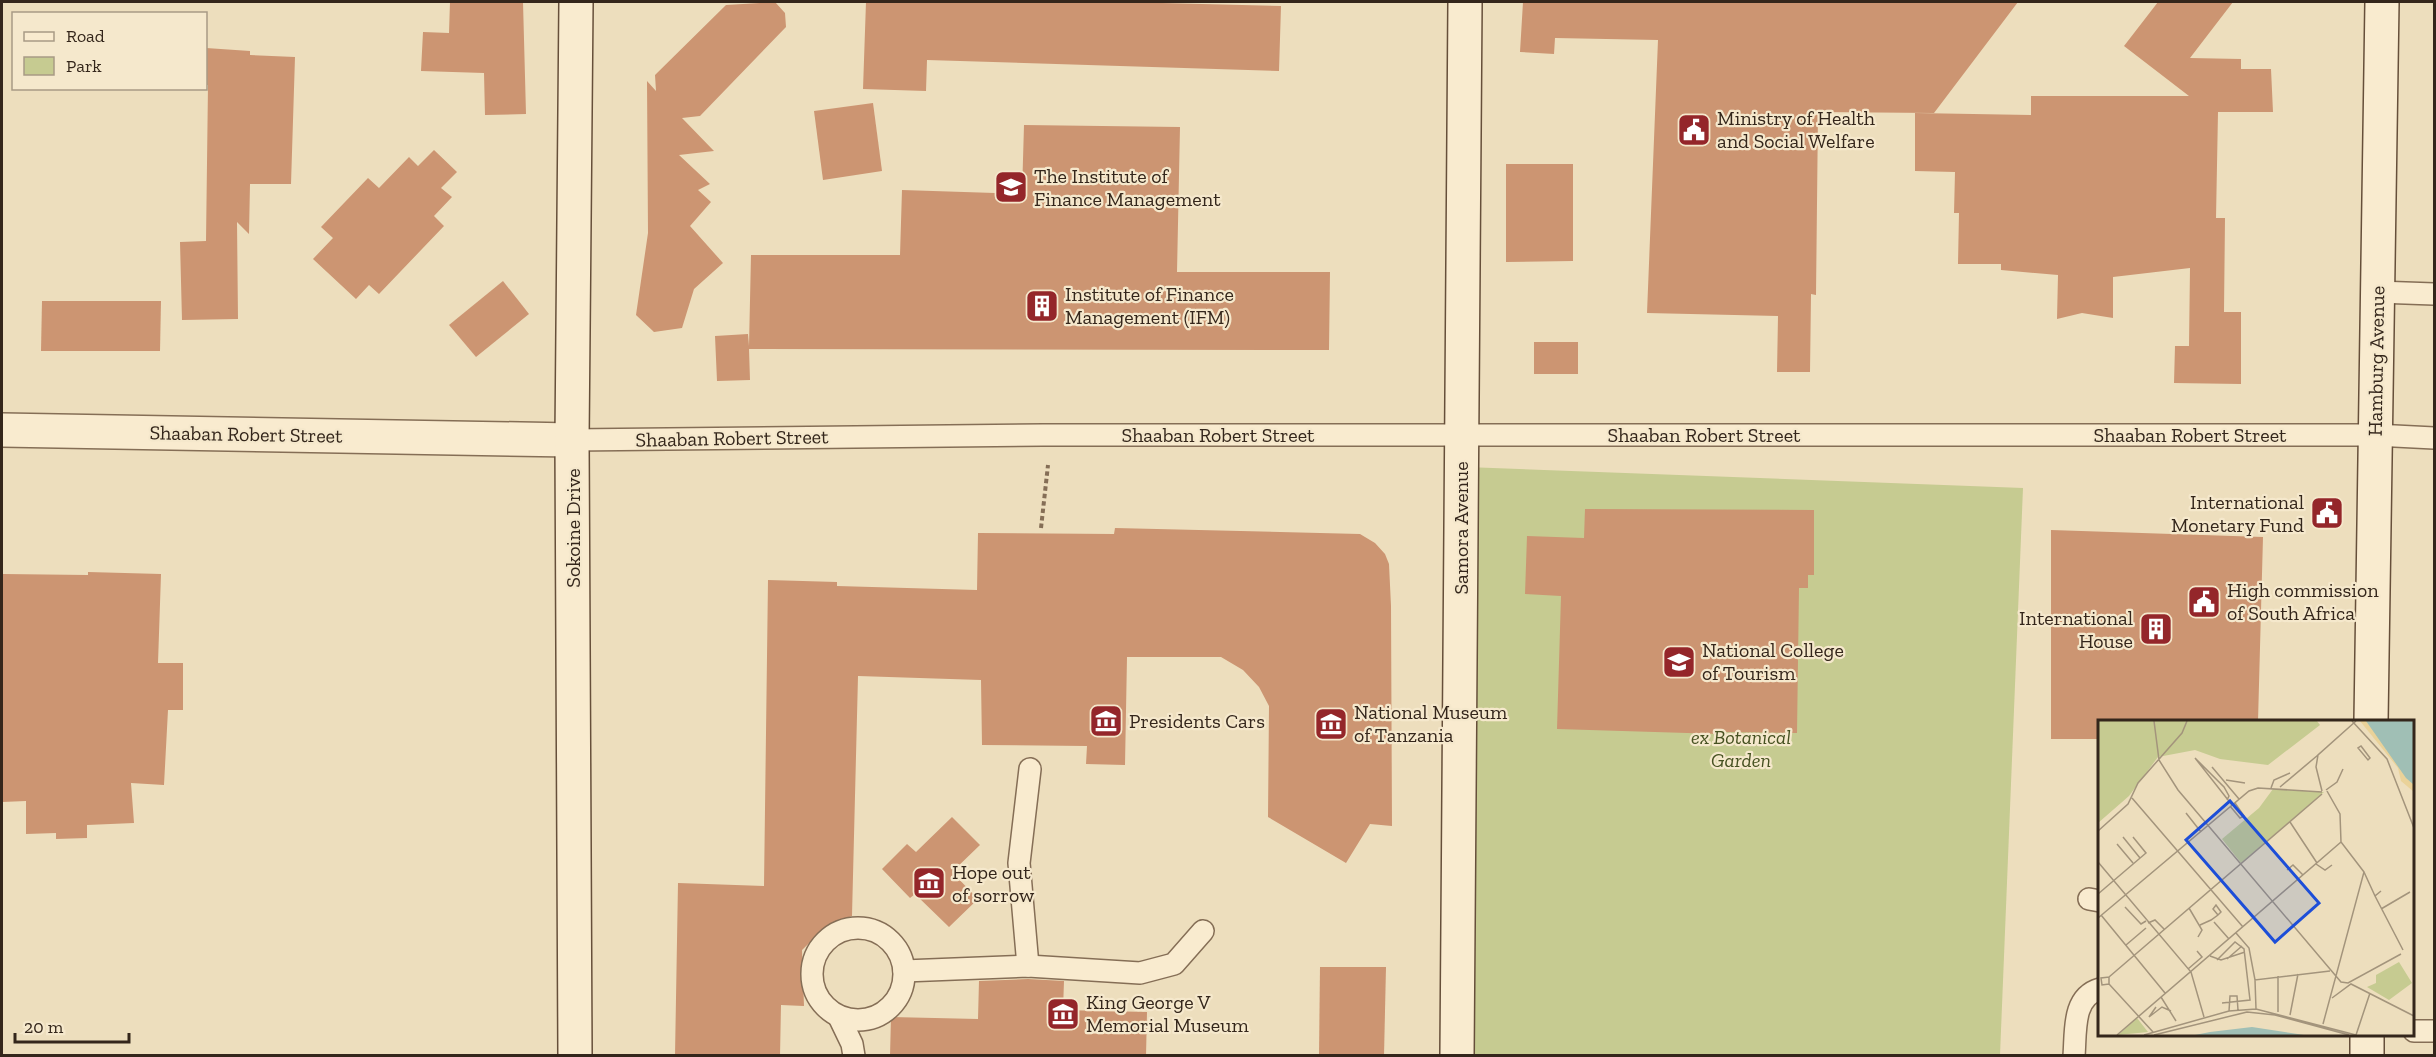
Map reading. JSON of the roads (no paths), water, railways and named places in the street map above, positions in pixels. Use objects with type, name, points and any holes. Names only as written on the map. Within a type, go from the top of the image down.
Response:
[{"type":"street","name":"Sokoine Drive","points":[[575,1056],[572,440],[576,2]]},
{"type":"street","name":"Samora Avenue","points":[[1457,1056],[1465,2]]},
{"type":"street","name":"Hamburg Avenue","points":[[2371,720],[2382,2]]},
{"type":"street","name":"Shaaban Robert Street","points":[[2,430],[572,440]]},
{"type":"street","points":[[2367,1036],[2367,1056]]},
{"type":"lane","points":[[2377,292],[2434,294]]},
{"type":"lane","name":"Shaaban Robert Street","points":[[572,440],[1043,435],[2375,435],[2434,438]]},
{"type":"lane","points":[[1028,966],[1019,863],[1030,769]]},
{"type":"lane","points":[[857,928],[873,930],[887,938],[897,949],[904,971],[900,993],[892,1005],[881,1014],[868,1020],[853,1021],[839,1017],[826,1009],[816,996],[812,981],[812,966],[818,951],[828,939],[842,930],[857,928]]},
{"type":"lane","points":[[904,971],[1028,966],[1140,973],[1174,964],[1203,931]]},
{"type":"lane","points":[[2074,1056],[2078,1009],[2083,998],[2098,990]]},
{"type":"lane","points":[[839,1017],[852,1044],[854,1056]]},
{"type":"lane","points":[[2415,1031],[2434,1031]]},
{"type":"place","name":"Ministry of Health and Social Welfare","points":[[1694,130]]},
{"type":"place","name":"The Institute of Finance Management","points":[[1011,187]]},
{"type":"place","name":"Institute of Finance Management (IFM)","points":[[1042,306]]},
{"type":"place","name":"International Monetary Fund","points":[[2327,513]]},
{"type":"place","name":"High commission of South Africa","points":[[2204,602]]},
{"type":"place","name":"International House","points":[[2156,629]]},
{"type":"place","name":"National College of Tourism","points":[[1679,662]]},
{"type":"place","name":"Presidents Cars","points":[[1106,721]]},
{"type":"place","name":"National Museum of Tanzania","points":[[1331,724]]},
{"type":"place","name":"Hope out of sorrow","points":[[929,883]]},
{"type":"place","name":"King George V Memorial Museum","points":[[1063,1014]]},
{"type":"park label","name":"ex Botanical Garden","points":[[1741,748]]}]
